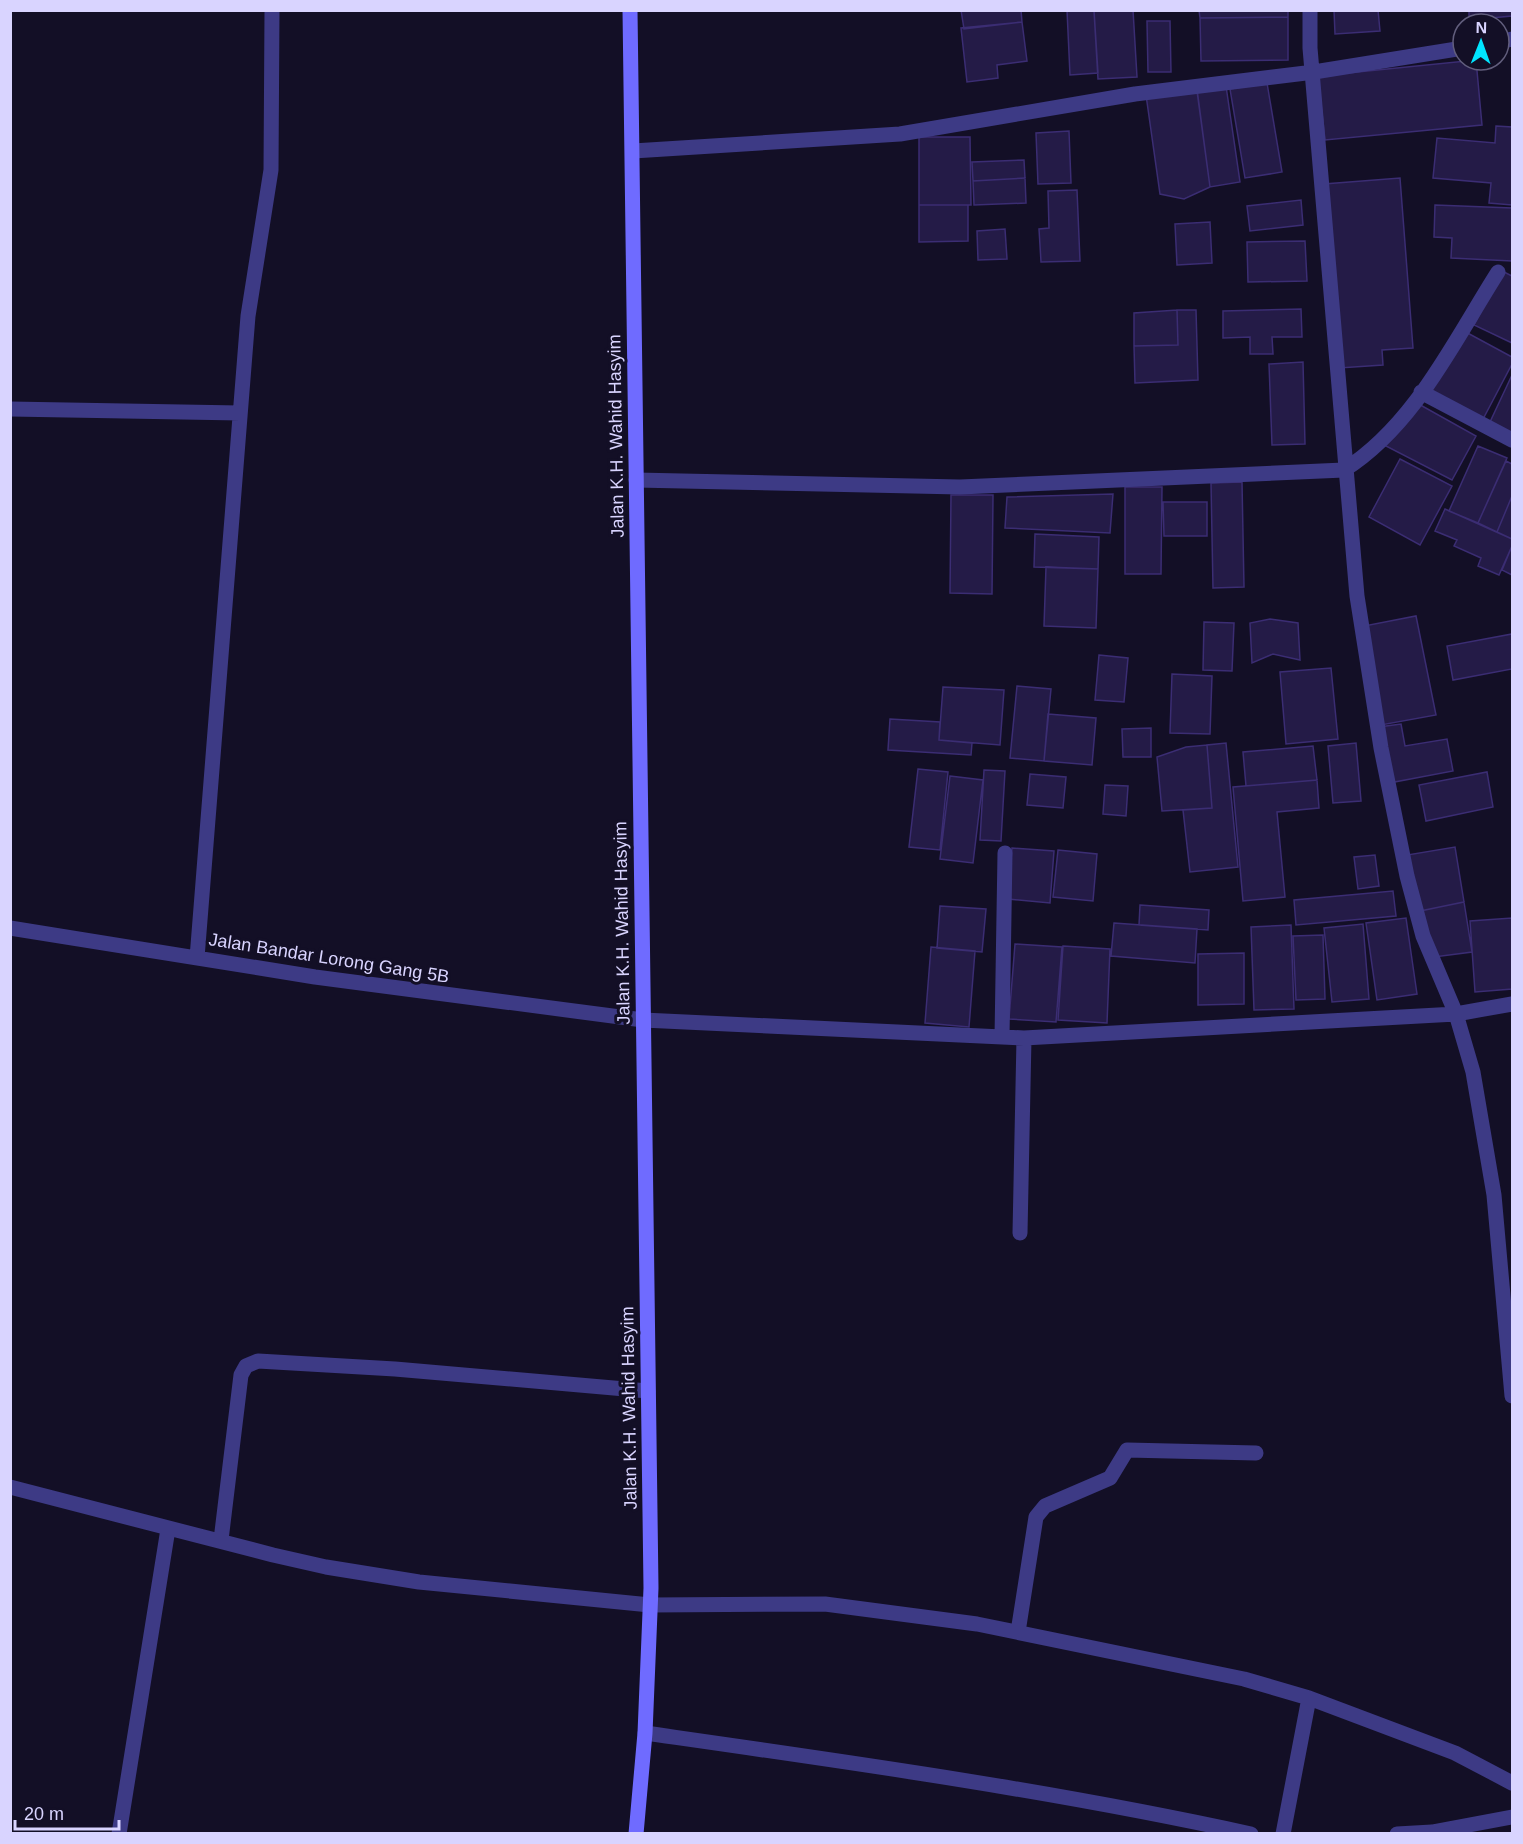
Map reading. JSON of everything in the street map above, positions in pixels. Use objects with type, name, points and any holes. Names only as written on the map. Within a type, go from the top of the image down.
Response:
[{"type":"main road","name":"Jalan K.H. Wahid Hasyim","points":[[630,10],[650,1605],[645,1733],[636,1833]]},
{"type":"street","points":[[197,958],[248,316],[271,170],[272,10]]},
{"type":"street","points":[[1310,10],[1310,48],[1314,72],[1344,470],[1359,608],[1381,748],[1407,876],[1423,936],[1456,1014],[1473,1072],[1494,1195],[1512,1396]]},
{"type":"street","points":[[633,151],[900,134],[1135,94],[1314,72],[1451,50]]},
{"type":"street","points":[[636,480],[960,487],[1344,470],[1381,444],[1421,392],[1498,272]]},
{"type":"street","points":[[1421,392],[1512,440]]},
{"type":"street","points":[[10,409],[240,413]]},
{"type":"street","points":[[1002,1037],[1005,853]]},
{"type":"street","name":"Jalan Bandar Lorong Gang 5B","points":[[10,928],[431,993],[643,1020],[1024,1038],[1456,1014],[1512,1004]]},
{"type":"street","points":[[1020,1233],[1024,1038]]},
{"type":"street","points":[[221,1540],[241,1375],[246,1366],[258,1360],[395,1369],[648,1391]]},
{"type":"street","points":[[1018,1632],[1033,1526],[1045,1506],[1110,1478],[1127,1450],[1256,1453]]},
{"type":"street","points":[[10,1487],[168,1529],[326,1567],[419,1582],[650,1605],[825,1604],[1018,1632],[1244,1679],[1309,1698],[1455,1753],[1512,1783]]},
{"type":"street","points":[[119,1833],[168,1529]]},
{"type":"street","points":[[1283,1833],[1309,1698]]},
{"type":"street","points":[[645,1733],[959,1778],[1121,1805],[1251,1833]]},
{"type":"street","points":[[1397,1833],[1432,1832],[1512,1817]]},
{"type":"building","points":[[961,10],[1021,10],[1022,22],[964,29]]},
{"type":"building","points":[[1067,10],[1094,10],[1098,73],[1070,75]]},
{"type":"building","points":[[1133,10],[1137,77],[1098,79],[1094,11]]},
{"type":"building","points":[[1199,10],[1288,10],[1288,17],[1200,18]]},
{"type":"building","points":[[1334,10],[1378,10],[1380,31],[1335,34]]},
{"type":"building","points":[[1469,10],[1512,10],[1512,16],[1511,12],[1469,12]]},
{"type":"building","points":[[1288,17],[1288,60],[1201,61],[1200,18]]},
{"type":"building","points":[[1147,21],[1170,21],[1171,72],[1148,72]]},
{"type":"building","points":[[1022,22],[1027,61],[997,65],[998,78],[967,82],[961,28]]},
{"type":"building","points":[[1451,63],[1451,72],[1477,72],[1482,125],[1325,140],[1318,76]]},
{"type":"building","points":[[1267,83],[1282,172],[1245,178],[1230,89]]},
{"type":"building","points":[[1226,86],[1240,182],[1210,187],[1197,91]]},
{"type":"building","points":[[1197,89],[1210,187],[1184,199],[1160,194],[1146,95]]},
{"type":"building","points":[[1496,126],[1512,127],[1512,205],[1489,203],[1491,183],[1433,178],[1437,138],[1495,143]]},
{"type":"building","points":[[1069,131],[1071,183],[1038,184],[1036,133]]},
{"type":"building","points":[[919,137],[970,137],[971,205],[919,205]]},
{"type":"building","points":[[1024,160],[1025,178],[973,181],[972,162]]},
{"type":"building","points":[[1025,178],[1026,203],[974,205],[973,181]]},
{"type":"building","points":[[1400,178],[1413,348],[1382,350],[1383,365],[1339,368],[1324,184]]},
{"type":"building","points":[[1077,190],[1080,261],[1041,262],[1039,229],[1049,228],[1048,191]]},
{"type":"building","points":[[1301,200],[1303,225],[1250,231],[1247,206]]},
{"type":"building","points":[[919,205],[968,205],[968,241],[919,242]]},
{"type":"building","points":[[1435,205],[1512,208],[1512,261],[1451,258],[1452,238],[1434,237]]},
{"type":"building","points":[[1210,222],[1212,263],[1177,265],[1175,224]]},
{"type":"building","points":[[1005,229],[1007,259],[978,260],[977,231]]},
{"type":"building","points":[[1305,241],[1307,281],[1248,282],[1247,242]]},
{"type":"building","points":[[1502,271],[1512,276],[1512,343],[1474,325]]},
{"type":"building","points":[[1301,309],[1302,337],[1272,337],[1273,354],[1250,354],[1250,337],[1223,338],[1223,311]]},
{"type":"building","points":[[1177,310],[1178,345],[1134,346],[1134,313]]},
{"type":"building","points":[[1177,310],[1196,310],[1198,380],[1135,383],[1134,346],[1178,345]]},
{"type":"building","points":[[1462,330],[1512,357],[1512,364],[1482,421],[1429,392]]},
{"type":"building","points":[[1303,362],[1305,444],[1272,445],[1269,364]]},
{"type":"building","points":[[1512,375],[1512,433],[1490,422]]},
{"type":"building","points":[[1415,402],[1476,436],[1452,480],[1384,445]]},
{"type":"building","points":[[1478,446],[1507,458],[1478,523],[1449,511]]},
{"type":"building","points":[[1400,459],[1452,486],[1420,545],[1369,517]]},
{"type":"building","points":[[1506,461],[1512,464],[1512,496],[1497,532],[1478,523]]},
{"type":"building","points":[[1242,482],[1244,587],[1213,588],[1211,483]]},
{"type":"building","points":[[1125,487],[1162,487],[1161,574],[1125,574]]},
{"type":"building","points":[[1113,494],[1110,533],[1005,528],[1007,497]]},
{"type":"building","points":[[951,495],[993,495],[992,594],[950,593]]},
{"type":"building","points":[[1512,496],[1512,539],[1497,532]]},
{"type":"building","points":[[1163,502],[1207,502],[1207,536],[1164,536]]},
{"type":"building","points":[[1445,509],[1512,539],[1512,546],[1499,575],[1478,566],[1481,558],[1454,546],[1457,540],[1435,531]]},
{"type":"building","points":[[1035,534],[1099,537],[1098,569],[1034,567]]},
{"type":"building","points":[[1512,546],[1512,575],[1502,570]]},
{"type":"building","points":[[1046,567],[1098,569],[1096,628],[1044,626]]},
{"type":"building","points":[[1416,616],[1436,715],[1381,725],[1364,626]]},
{"type":"building","points":[[1270,619],[1298,623],[1300,660],[1273,654],[1252,663],[1250,623]]},
{"type":"building","points":[[1204,622],[1234,623],[1232,671],[1203,670]]},
{"type":"building","points":[[1512,634],[1512,669],[1453,680],[1447,646]]},
{"type":"building","points":[[1099,655],[1128,658],[1124,702],[1095,700]]},
{"type":"building","points":[[1331,668],[1338,739],[1286,744],[1280,672]]},
{"type":"building","points":[[1172,674],[1212,676],[1210,734],[1170,733]]},
{"type":"building","points":[[1017,686],[1051,689],[1044,761],[1010,758]]},
{"type":"building","points":[[943,687],[1004,690],[1000,745],[939,740]]},
{"type":"building","points":[[1048,714],[1096,718],[1092,765],[1044,761]]},
{"type":"building","points":[[890,719],[940,722],[939,740],[972,743],[971,755],[888,750]]},
{"type":"building","points":[[1401,724],[1405,746],[1447,739],[1453,771],[1389,783],[1379,727]]},
{"type":"building","points":[[1151,728],[1151,757],[1123,757],[1122,729]]},
{"type":"building","points":[[1226,743],[1238,867],[1190,872],[1183,810],[1212,808],[1207,745]]},
{"type":"building","points":[[1356,743],[1361,801],[1333,803],[1328,746]]},
{"type":"building","points":[[1207,745],[1212,808],[1162,811],[1157,757],[1186,747]]},
{"type":"building","points":[[1313,746],[1317,780],[1246,786],[1243,752]]},
{"type":"building","points":[[918,769],[948,772],[940,850],[909,847]]},
{"type":"building","points":[[984,770],[1005,771],[1001,841],[980,840]]},
{"type":"building","points":[[1487,772],[1493,807],[1426,821],[1419,785]]},
{"type":"building","points":[[1030,774],[1066,777],[1063,808],[1027,805]]},
{"type":"building","points":[[950,776],[983,780],[973,863],[940,859]]},
{"type":"building","points":[[1317,780],[1319,808],[1277,812],[1285,897],[1243,901],[1233,787]]},
{"type":"building","points":[[1105,785],[1128,786],[1126,816],[1103,814]]},
{"type":"building","points":[[1455,847],[1464,902],[1420,911],[1407,855]]},
{"type":"building","points":[[1012,848],[1054,851],[1050,903],[1008,899]]},
{"type":"building","points":[[1058,850],[1097,854],[1093,901],[1053,897]]},
{"type":"building","points":[[1375,855],[1379,886],[1358,889],[1354,857]]},
{"type":"building","points":[[1393,891],[1396,916],[1296,925],[1294,900]]},
{"type":"building","points":[[1464,902],[1472,952],[1434,957],[1420,911]]},
{"type":"building","points":[[1140,905],[1209,910],[1208,930],[1139,925]]},
{"type":"building","points":[[940,906],[986,909],[982,952],[937,948]]},
{"type":"building","points":[[1406,918],[1417,994],[1377,1000],[1366,923]]},
{"type":"building","points":[[1512,918],[1512,989],[1475,992],[1470,921]]},
{"type":"building","points":[[1114,923],[1197,929],[1195,963],[1111,956]]},
{"type":"building","points":[[1363,924],[1369,999],[1332,1002],[1324,928]]},
{"type":"building","points":[[1291,925],[1294,1009],[1254,1010],[1251,927]]},
{"type":"building","points":[[1323,935],[1325,999],[1296,1000],[1293,936]]},
{"type":"building","points":[[1015,944],[1062,947],[1056,1022],[1009,1019]]},
{"type":"building","points":[[1063,946],[1110,949],[1107,1023],[1058,1020]]},
{"type":"building","points":[[931,947],[975,951],[969,1027],[925,1023]]},
{"type":"building","points":[[1244,953],[1244,1004],[1198,1005],[1198,954]]}]
